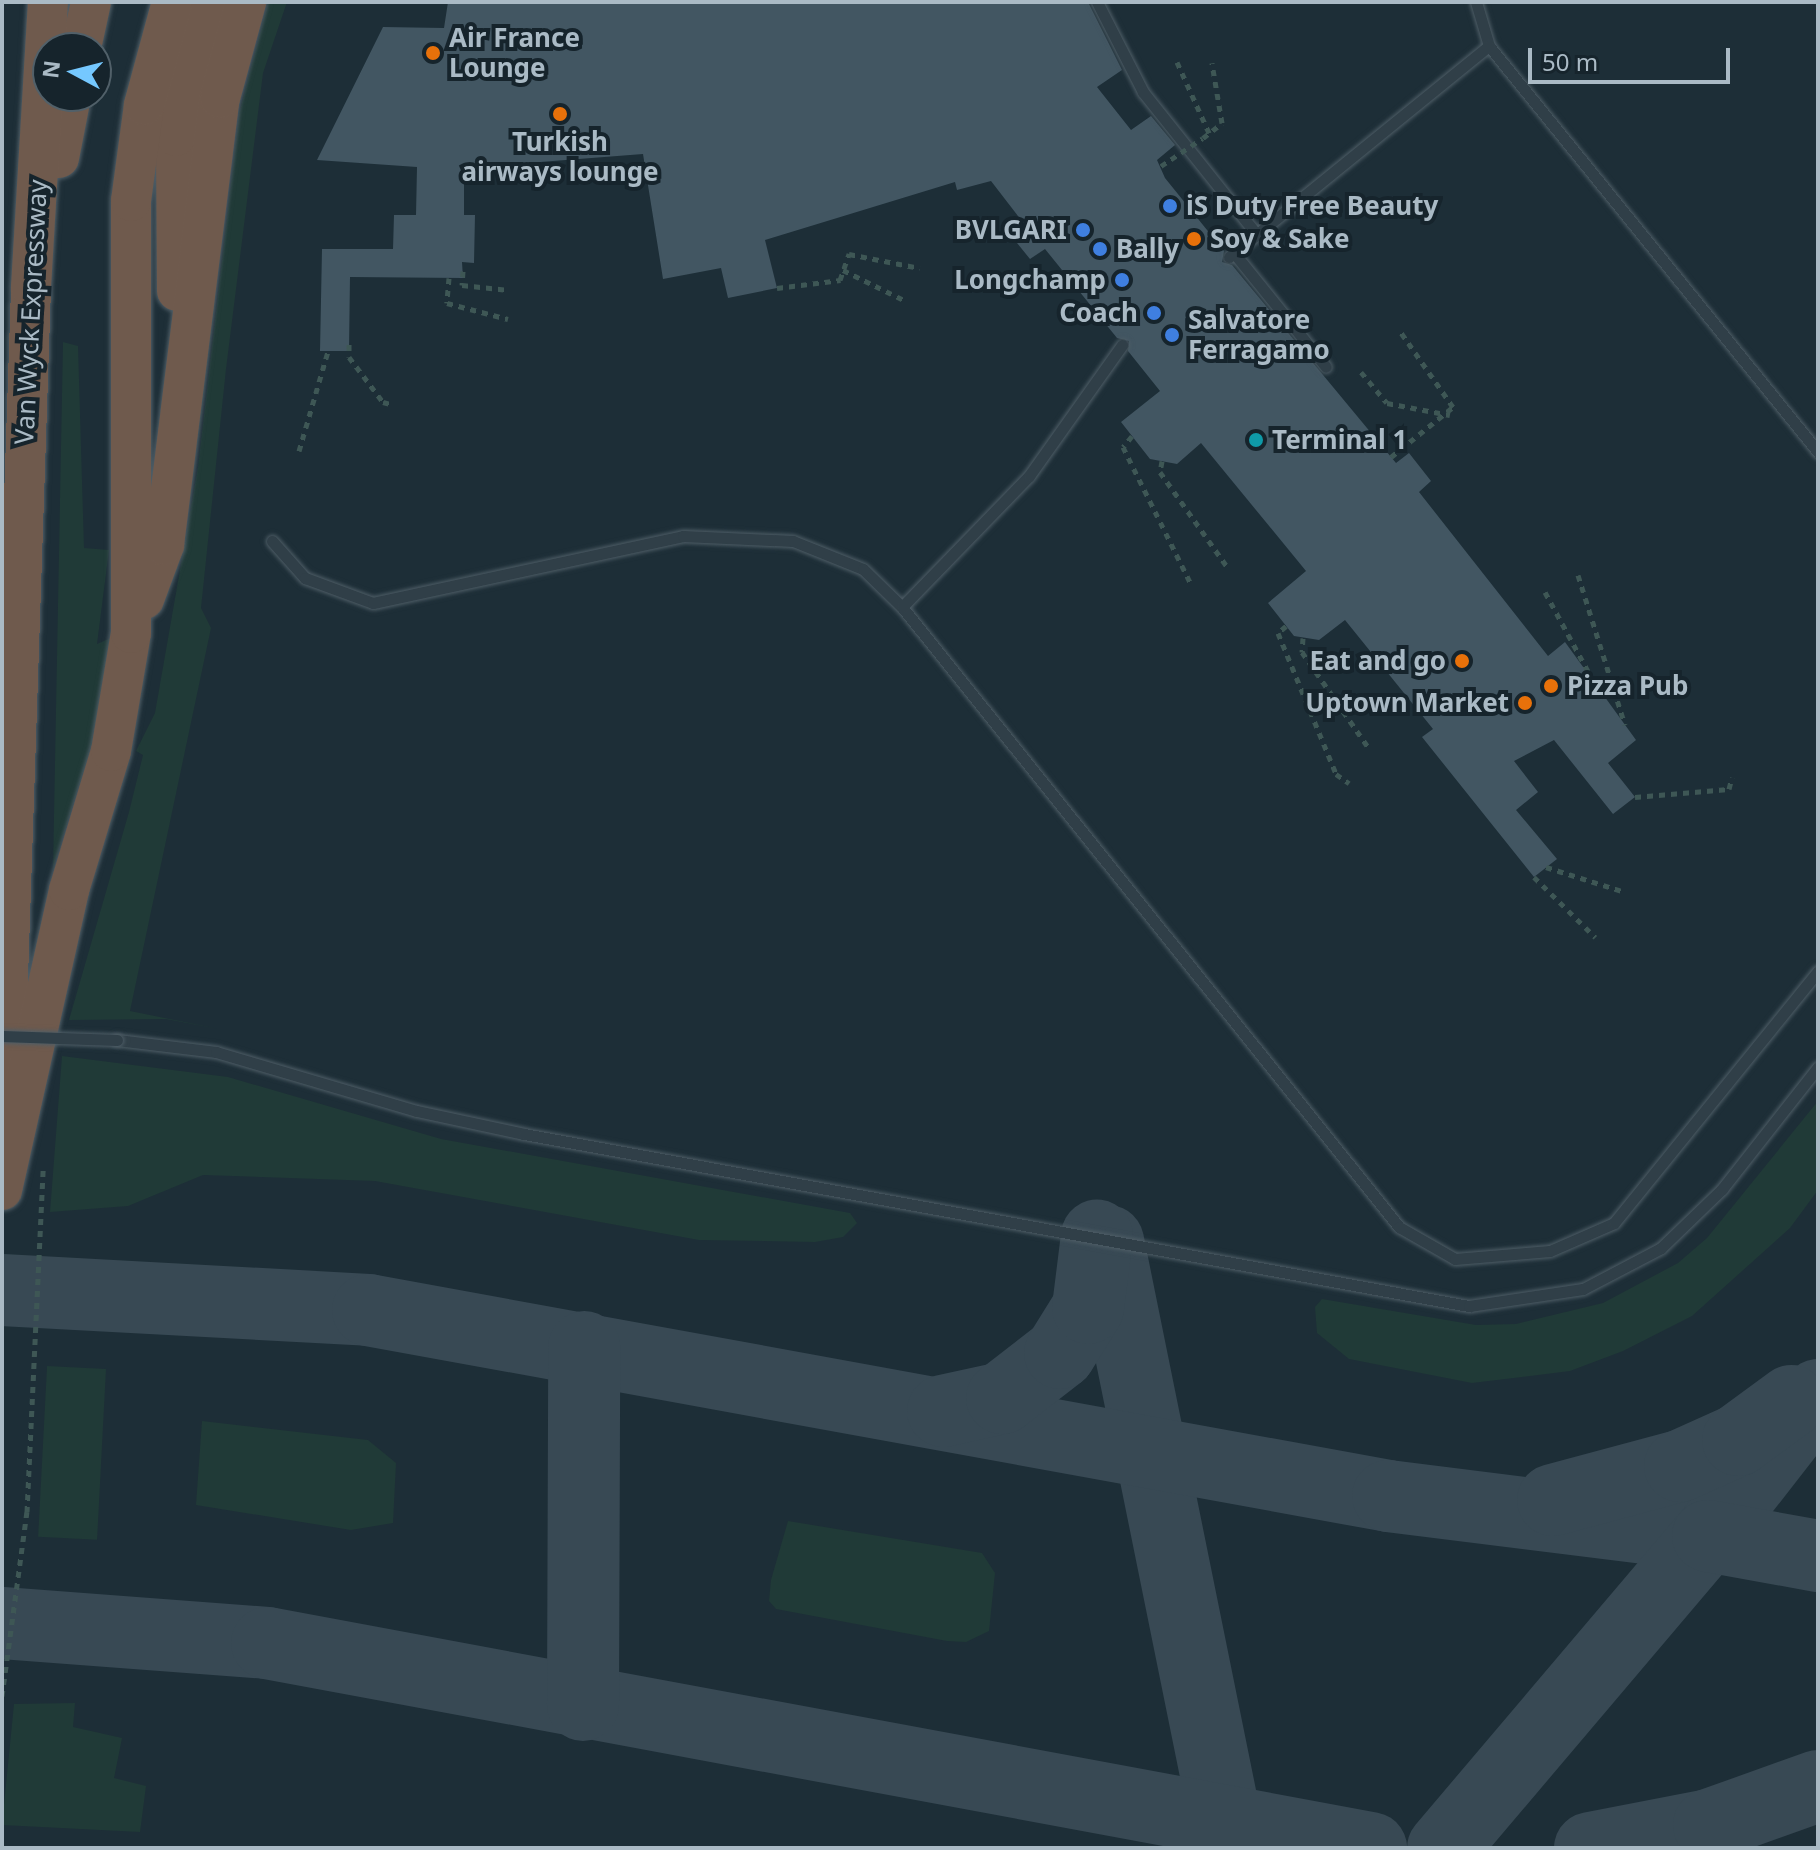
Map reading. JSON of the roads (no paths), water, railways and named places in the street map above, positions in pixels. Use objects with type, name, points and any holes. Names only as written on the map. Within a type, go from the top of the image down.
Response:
[{"type":"highway","name":"Van Wyck Expressway","points":[[2,1150],[31,287],[48,2]]},
{"type":"highway","points":[[84,32],[91,2]]},
{"type":"highway","points":[[2,1190],[63,916],[111,751],[131,633],[131,201],[144,105],[172,2]]},
{"type":"highway","points":[[182,371],[172,193],[184,87],[209,2]]},
{"type":"highway","points":[[131,633],[164,545],[182,371],[220,98],[246,2]]},
{"type":"highway","points":[[31,287],[68,112]]},
{"type":"lane","points":[[1097,2],[1143,92],[1257,235]]},
{"type":"lane","points":[[1476,2],[1489,46],[1818,452]]},
{"type":"lane","points":[[1326,367],[1232,255],[1489,46]]},
{"type":"lane","points":[[902,607],[1029,476],[1122,345]]},
{"type":"lane","points":[[272,541],[305,578],[373,603],[661,539],[768,537],[831,552],[877,579],[1399,1227],[1441,1254],[1467,1260],[1530,1255],[1614,1223],[1818,971]]},
{"type":"lane","points":[[2,1036],[117,1040],[216,1052],[496,1128],[1469,1306],[1583,1289],[1661,1248],[1722,1189],[1818,1067]]},
{"type":"place","name":"Air France Lounge","points":[[433,53]]},
{"type":"place","name":"Turkish airways lounge","points":[[560,114]]},
{"type":"place","name":"iS Duty Free Beauty","points":[[1170,206]]},
{"type":"place","name":"BVLGARI","points":[[1083,230]]},
{"type":"place","name":"Soy & Sake","points":[[1194,239]]},
{"type":"place","name":"Bally","points":[[1100,249]]},
{"type":"place","name":"Longchamp","points":[[1122,280]]},
{"type":"place","name":"Coach","points":[[1154,313]]},
{"type":"place","name":"Salvatore Ferragamo","points":[[1172,335]]},
{"type":"place","name":"Terminal 1","points":[[1256,440]]},
{"type":"place","name":"Eat and go","points":[[1462,661]]},
{"type":"place","name":"Pizza Pub","points":[[1551,686]]},
{"type":"place","name":"Uptown Market","points":[[1525,703]]}]
